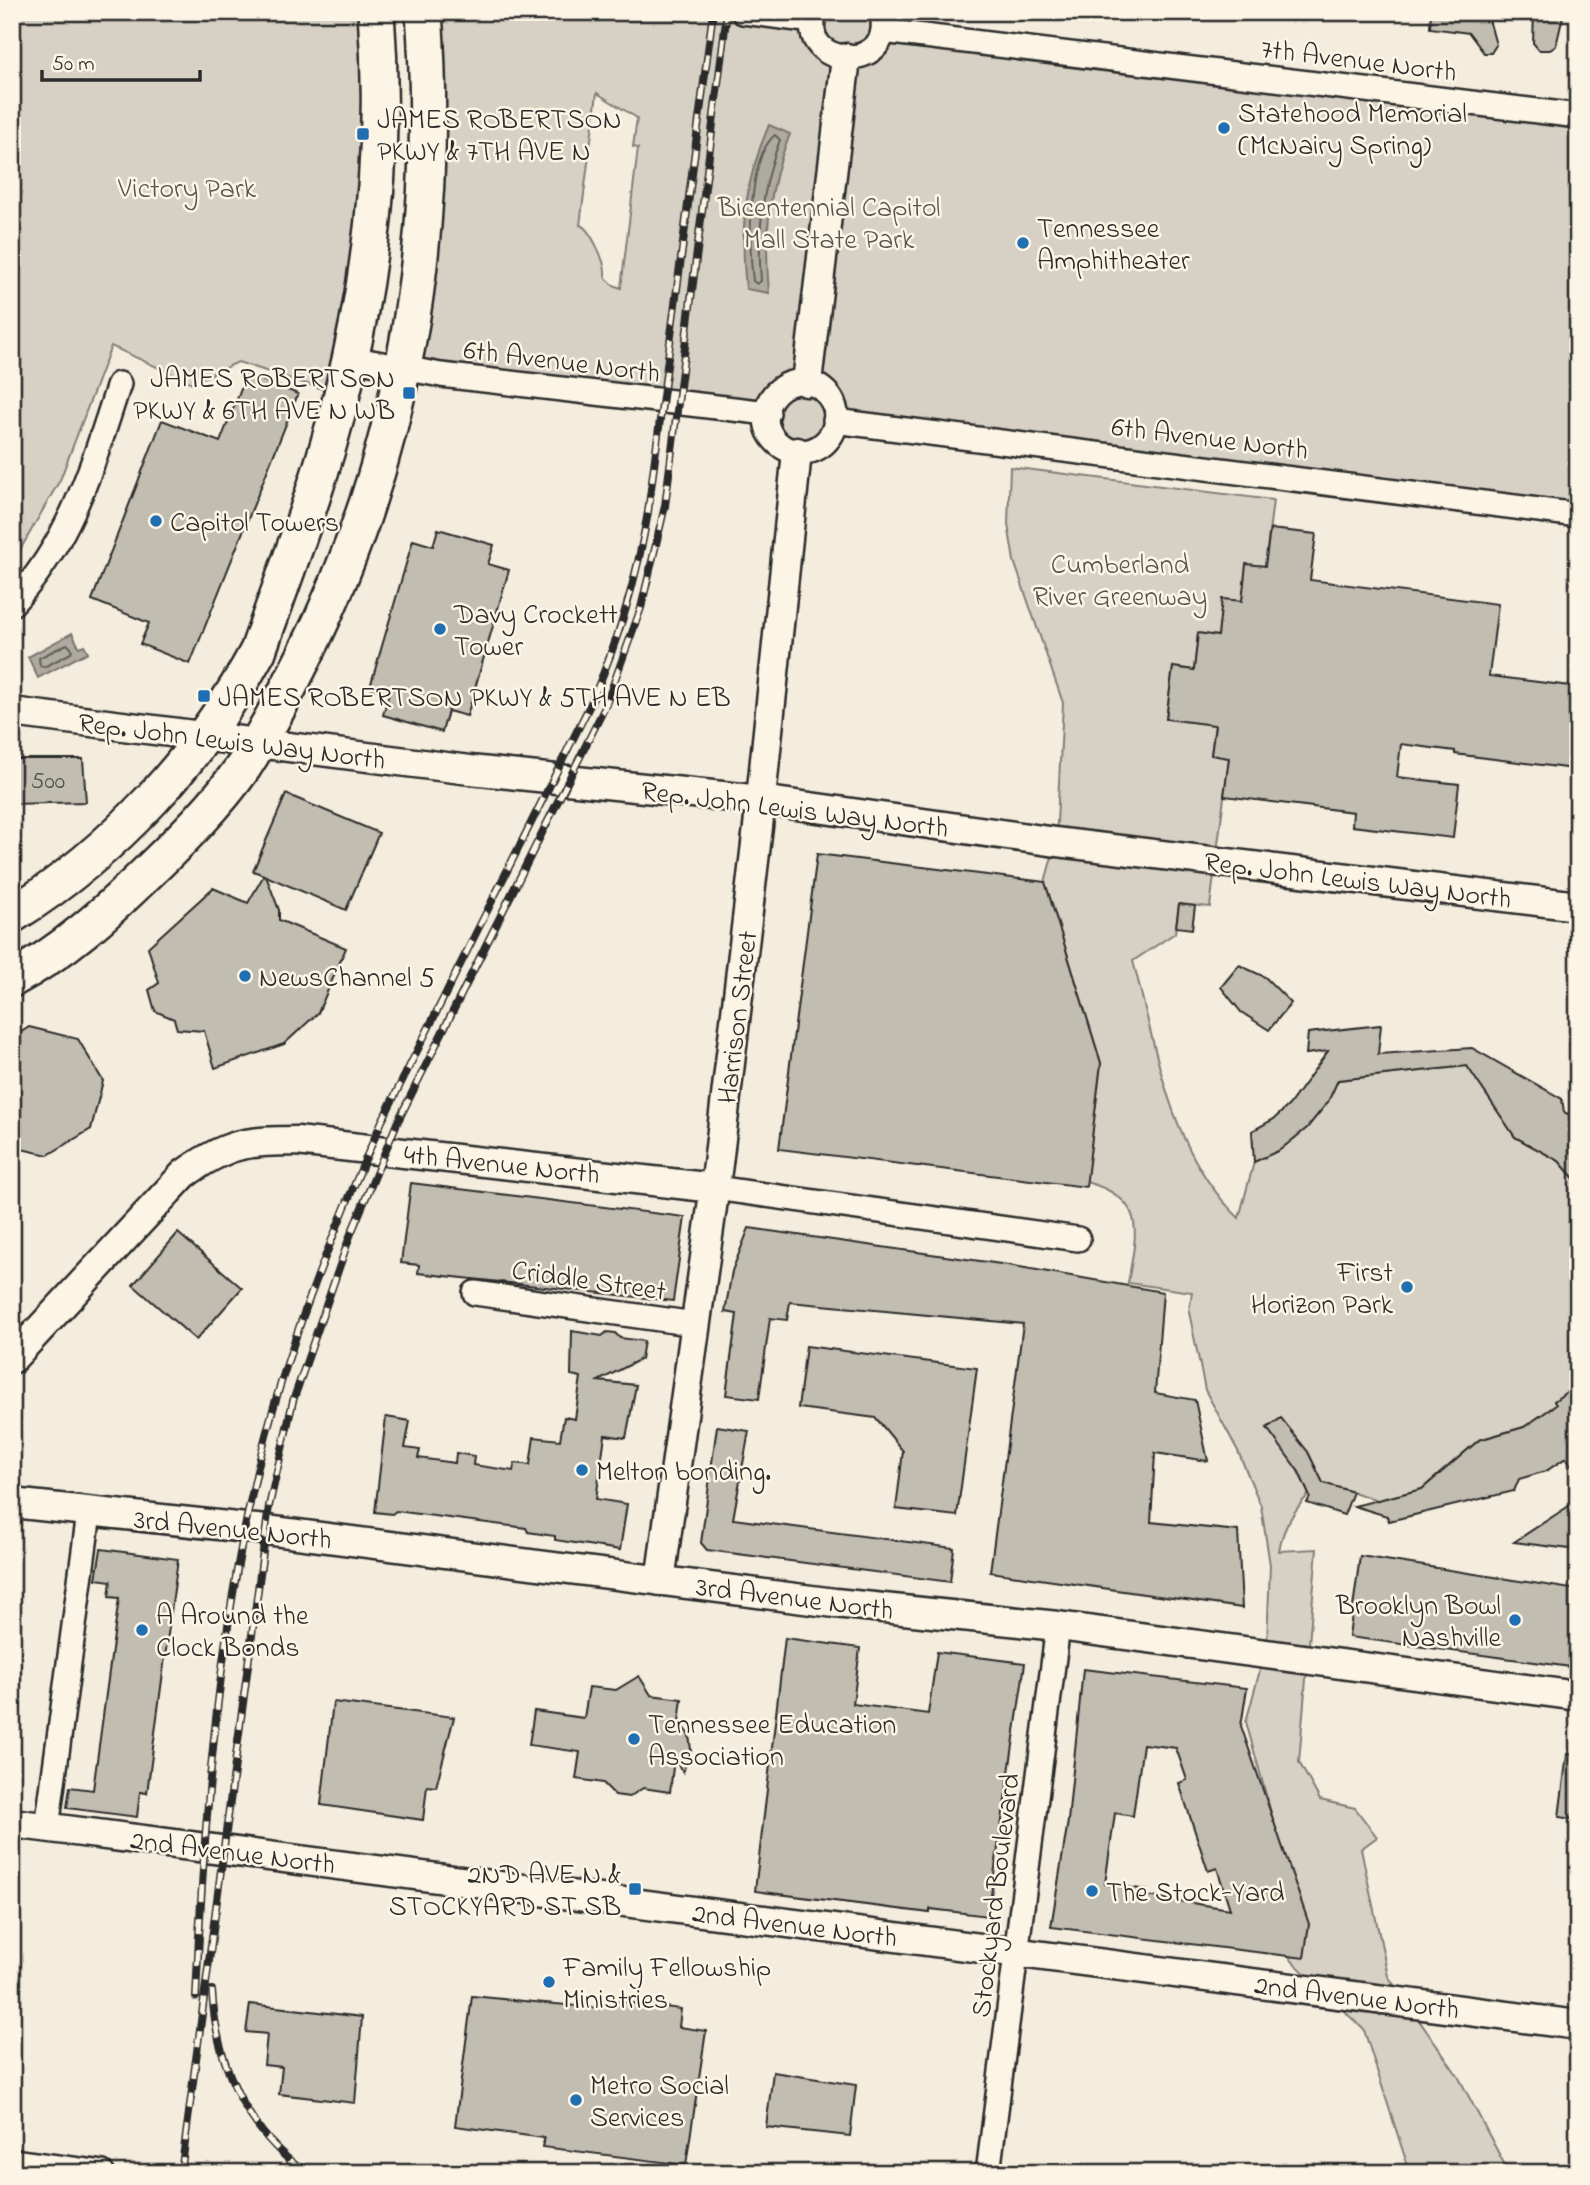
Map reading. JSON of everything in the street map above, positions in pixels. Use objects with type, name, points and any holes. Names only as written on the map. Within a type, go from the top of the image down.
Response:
[{"type":"main road","points":[[12,915],[105,845],[162,790],[204,737],[239,686],[258,651],[304,520],[341,400],[365,287],[378,174],[376,12]]},
{"type":"main road","points":[[12,979],[106,913],[182,839],[243,767],[318,627],[349,554],[384,449],[418,287],[426,194],[428,64],[424,12]]},
{"type":"street","points":[[743,12],[814,17],[815,36],[821,46],[831,54],[846,58],[866,53],[874,47],[882,22]]},
{"type":"street","name":"7th Avenue North","points":[[882,22],[1578,116]]},
{"type":"street","points":[[807,383],[846,58]]},
{"type":"street","name":"6th Avenue North","points":[[350,358],[402,369],[768,413]]},
{"type":"street","points":[[807,383],[828,395],[834,405],[835,421],[824,443],[814,450],[797,452],[775,440],[769,429],[768,413],[771,400],[783,387],[807,383]]},
{"type":"street","points":[[12,604],[32,582],[64,534],[82,496],[119,384]]},
{"type":"street","name":"6th Avenue North","points":[[835,421],[1578,515]]},
{"type":"street","name":"Harrison Street","points":[[660,1581],[715,1188],[761,800],[797,452]]},
{"type":"street","name":"Rep. John Lewis Way North","points":[[12,712],[485,772],[761,800],[1056,842],[1578,905]]},
{"type":"street","name":"4th Avenue North","points":[[12,1359],[184,1174],[215,1152],[253,1141],[297,1140],[715,1188],[1078,1239]]},
{"type":"street","name":"Criddle Street","points":[[475,1293],[695,1324]]},
{"type":"street","name":"3rd Avenue North","points":[[12,1503],[266,1530],[835,1604],[1058,1626],[1578,1696]]},
{"type":"street","points":[[47,1828],[89,1513]]},
{"type":"street","name":"Stockyard Boulevard","points":[[988,2173],[1058,1626]]},
{"type":"street","name":"2nd Avenue North","points":[[12,1824],[1578,2025]]},
{"type":"street","points":[[12,2161],[102,2173]]},
{"type":"green space","name":"Victory Park","points":[[12,12],[360,12],[367,48],[362,205],[325,390],[238,362],[192,383],[111,346],[60,480],[12,564]]},
{"type":"green space","name":"Bicentennial Capitol Mall State Park","points":[[424,12],[881,12],[883,20],[1578,116],[1578,515],[832,431],[814,450],[805,452],[783,446],[773,435],[768,419],[402,370]],"holes":[[[597,93],[637,118],[633,147],[638,148],[621,288],[611,284],[605,276],[597,247],[580,225]]]},
{"type":"green space","name":"Cumberland River Greenway","points":[[1010,467],[1273,500],[1265,566],[1247,564],[1242,601],[1223,599],[1218,636],[1198,634],[1194,670],[1173,668],[1166,719],[1215,725],[1211,755],[1229,758],[1210,907],[1179,904],[1175,933],[1133,961],[1169,1098],[1196,1162],[1215,1192],[1239,1218],[1254,1162],[1294,1139],[1323,1107],[1338,1080],[1467,1066],[1515,1137],[1559,1161],[1578,1183],[1578,1384],[1554,1401],[1556,1405],[1524,1427],[1479,1440],[1422,1489],[1378,1500],[1323,1483],[1308,1452],[1281,1418],[1267,1428],[1294,1463],[1309,1494],[1290,1520],[1279,1551],[1317,1549],[1299,1762],[1320,1800],[1355,1808],[1377,1837],[1361,1849],[1388,1976],[1458,2076],[1509,2173],[1410,2173],[1364,2030],[1290,1959],[1297,1907],[1246,1722],[1267,1644],[1270,1565],[1261,1506],[1238,1451],[1205,1390],[1189,1312],[1192,1292],[1128,1283],[1134,1249],[1134,1220],[1120,1198],[1106,1189],[1086,1182],[1101,1063],[1045,882],[1056,842],[1063,703],[1014,561],[1008,524]]},
{"type":"water","points":[[769,125],[790,134],[777,173],[769,212],[769,293],[746,289],[744,225],[754,166]]},
{"type":"water","points":[[72,633],[79,647],[84,645],[88,652],[38,678],[28,657]]},
{"type":"building","points":[[1431,12],[1487,12],[1496,45],[1491,53],[1484,53],[1469,33],[1430,28]]},
{"type":"building","points":[[1534,12],[1564,12],[1556,46],[1550,50],[1539,50],[1533,43]]},
{"type":"building","points":[[247,374],[298,394],[190,664],[140,644],[149,623],[92,600],[162,420],[220,442]]},
{"type":"building","name":"Davy Crockett Tower","points":[[438,529],[494,545],[488,564],[509,570],[467,716],[448,711],[442,732],[383,715],[389,693],[370,687],[413,540],[433,546]]},
{"type":"building","points":[[1270,529],[1316,534],[1310,580],[1498,604],[1489,676],[1578,687],[1574,769],[1455,754],[1455,751],[1401,744],[1397,777],[1459,784],[1453,838],[1352,826],[1353,812],[1224,796],[1229,758],[1211,755],[1215,725],[1166,719],[1173,667],[1194,670],[1198,633],[1218,636],[1222,599],[1242,601],[1246,564],[1265,566]]},
{"type":"building","points":[[12,759],[83,759],[86,802],[12,804]]},
{"type":"building","name":"NewsChannel 5","points":[[286,794],[379,833],[346,910],[266,876],[279,910],[279,920],[346,948],[318,1013],[284,1044],[215,1068],[204,1031],[177,1029],[174,1019],[155,1011],[149,990],[159,983],[148,947],[213,888],[248,903],[264,875],[253,871]]},
{"type":"building","points":[[817,854],[1045,882],[1101,1063],[1086,1187],[779,1149]]},
{"type":"building","points":[[1179,904],[1195,906],[1192,929],[1176,927]]},
{"type":"building","points":[[1239,965],[1265,977],[1291,1003],[1269,1030],[1241,1012],[1221,987]]},
{"type":"building","points":[[1381,1025],[1378,1054],[1472,1048],[1562,1099],[1564,1112],[1578,1119],[1578,1183],[1559,1161],[1515,1137],[1467,1066],[1338,1080],[1328,1102],[1307,1128],[1280,1150],[1254,1162],[1252,1131],[1274,1119],[1289,1105],[1328,1051],[1306,1054],[1308,1033]]},
{"type":"building","points":[[29,1027],[78,1039],[103,1081],[91,1129],[48,1155],[12,1147],[12,1038]]},
{"type":"building","points":[[411,1183],[685,1217],[673,1301],[418,1273],[419,1265],[401,1263]]},
{"type":"building","points":[[749,1228],[1008,1265],[1163,1292],[1155,1393],[1195,1400],[1208,1461],[1155,1453],[1151,1522],[1238,1531],[1242,1608],[990,1572],[1023,1324],[790,1302],[787,1320],[770,1318],[759,1399],[726,1395],[737,1314],[725,1312],[732,1271]]},
{"type":"building","points":[[178,1233],[242,1288],[196,1340],[133,1285]]},
{"type":"building","points":[[572,1331],[602,1336],[607,1332],[615,1333],[620,1338],[644,1341],[641,1359],[598,1381],[636,1385],[626,1438],[605,1435],[596,1499],[627,1504],[620,1550],[555,1540],[555,1536],[528,1532],[526,1528],[396,1511],[392,1514],[375,1512],[386,1417],[410,1421],[405,1448],[420,1450],[418,1458],[455,1463],[456,1453],[474,1456],[473,1465],[513,1471],[515,1463],[530,1465],[534,1437],[560,1440],[564,1417],[575,1419],[581,1377],[571,1375]]},
{"type":"building","points":[[806,1346],[977,1368],[957,1516],[896,1509],[903,1451],[876,1418],[798,1408]]},
{"type":"building","points":[[1578,1384],[1578,1476],[1566,1458],[1546,1471],[1519,1479],[1514,1491],[1389,1521],[1387,1516],[1354,1506],[1422,1489],[1479,1440],[1524,1427],[1556,1405],[1554,1401]]},
{"type":"building","points":[[1281,1418],[1308,1452],[1323,1483],[1353,1492],[1344,1515],[1307,1503],[1310,1497],[1299,1472],[1267,1428]]},
{"type":"building","points":[[717,1426],[749,1431],[733,1519],[954,1548],[950,1582],[707,1550],[701,1543]]},
{"type":"building","points":[[1578,1500],[1578,1550],[1514,1542]]},
{"type":"building","points":[[101,1549],[178,1559],[147,1793],[140,1792],[137,1817],[67,1808],[70,1787],[93,1790],[119,1598],[109,1597],[111,1581],[96,1579]]},
{"type":"building","points":[[1360,1556],[1578,1590],[1578,1668],[1349,1637]]},
{"type":"building","points":[[785,1638],[860,1648],[853,1704],[928,1714],[937,1652],[1025,1663],[988,1916],[930,1909],[930,1913],[755,1891]]},
{"type":"building","points":[[1083,1669],[1247,1688],[1241,1726],[1309,1924],[1304,1958],[1051,1927],[1068,1821]],"holes":[[[1143,1744],[1176,1748],[1187,1780],[1179,1783],[1208,1871],[1217,1868],[1230,1909],[1134,1894],[1147,1890],[1105,1884],[1115,1813],[1133,1816]]]},
{"type":"building","name":"Tennessee Education Association","points":[[639,1676],[651,1695],[682,1699],[679,1722],[689,1735],[691,1750],[683,1772],[674,1759],[670,1792],[643,1788],[629,1797],[615,1795],[603,1783],[576,1779],[580,1752],[529,1745],[534,1711],[584,1718],[589,1687],[616,1690]]},
{"type":"building","points":[[333,1702],[454,1717],[436,1787],[427,1786],[423,1820],[321,1805]]},
{"type":"building","points":[[1567,1754],[1578,1755],[1578,1820],[1559,1817]]},
{"type":"building","name":"Metro Social Services","points":[[472,1996],[598,2008],[600,1999],[681,2009],[679,2027],[706,2031],[686,2165],[542,2147],[544,2138],[455,2126]]},
{"type":"building","points":[[250,2004],[362,2017],[355,2103],[279,2094],[282,2067],[264,2065],[267,2034],[246,2032]]},
{"type":"building","points":[[773,2072],[856,2085],[850,2136],[766,2127]]},
{"type":"railway","points":[[196,1997],[208,1799],[222,1667],[243,1536],[268,1426],[311,1293],[382,1121],[591,703],[626,609],[648,512],[713,12]]},
{"type":"railway","points":[[181,2173],[269,1506],[293,1401],[350,1236],[397,1123],[605,707],[641,608],[665,506],[727,12]]},
{"type":"railway","points":[[212,1990],[220,2043],[227,2069],[238,2093],[266,2137],[306,2173]]},
{"type":"place","name":"Statehood Memorial (McNairy Spring)","points":[[1224,128]]},
{"type":"place","name":"JAMES ROBERTSON PKWY & 7TH AVE N","points":[[363,134]]},
{"type":"place","name":"Tennessee Amphitheater","points":[[1023,243]]},
{"type":"place","name":"JAMES ROBERTSON PKWY & 6TH AVE N WB","points":[[409,393]]},
{"type":"place","name":"Capitol Towers","points":[[156,521]]},
{"type":"place","name":"Davy Crockett Tower","points":[[440,629]]},
{"type":"place","name":"JAMES ROBERTSON PKWY & 5TH AVE N EB","points":[[204,696]]},
{"type":"place","name":"NewsChannel 5","points":[[245,976]]},
{"type":"place","name":"First Horizon Park","points":[[1407,1287]]},
{"type":"place","name":"Melton bonding.","points":[[582,1470]]},
{"type":"place","name":"Brooklyn Bowl Nashville","points":[[1515,1620]]},
{"type":"place","name":"A Around the Clock Bonds","points":[[142,1630]]},
{"type":"place","name":"Tennessee Education Association","points":[[634,1739]]},
{"type":"place","name":"2ND AVE N & STOCKYARD ST SB","points":[[635,1889]]},
{"type":"place","name":"The Stock-Yard","points":[[1092,1891]]},
{"type":"place","name":"Family Fellowship Ministries","points":[[549,1982]]},
{"type":"place","name":"Metro Social Services","points":[[576,2100]]}]
